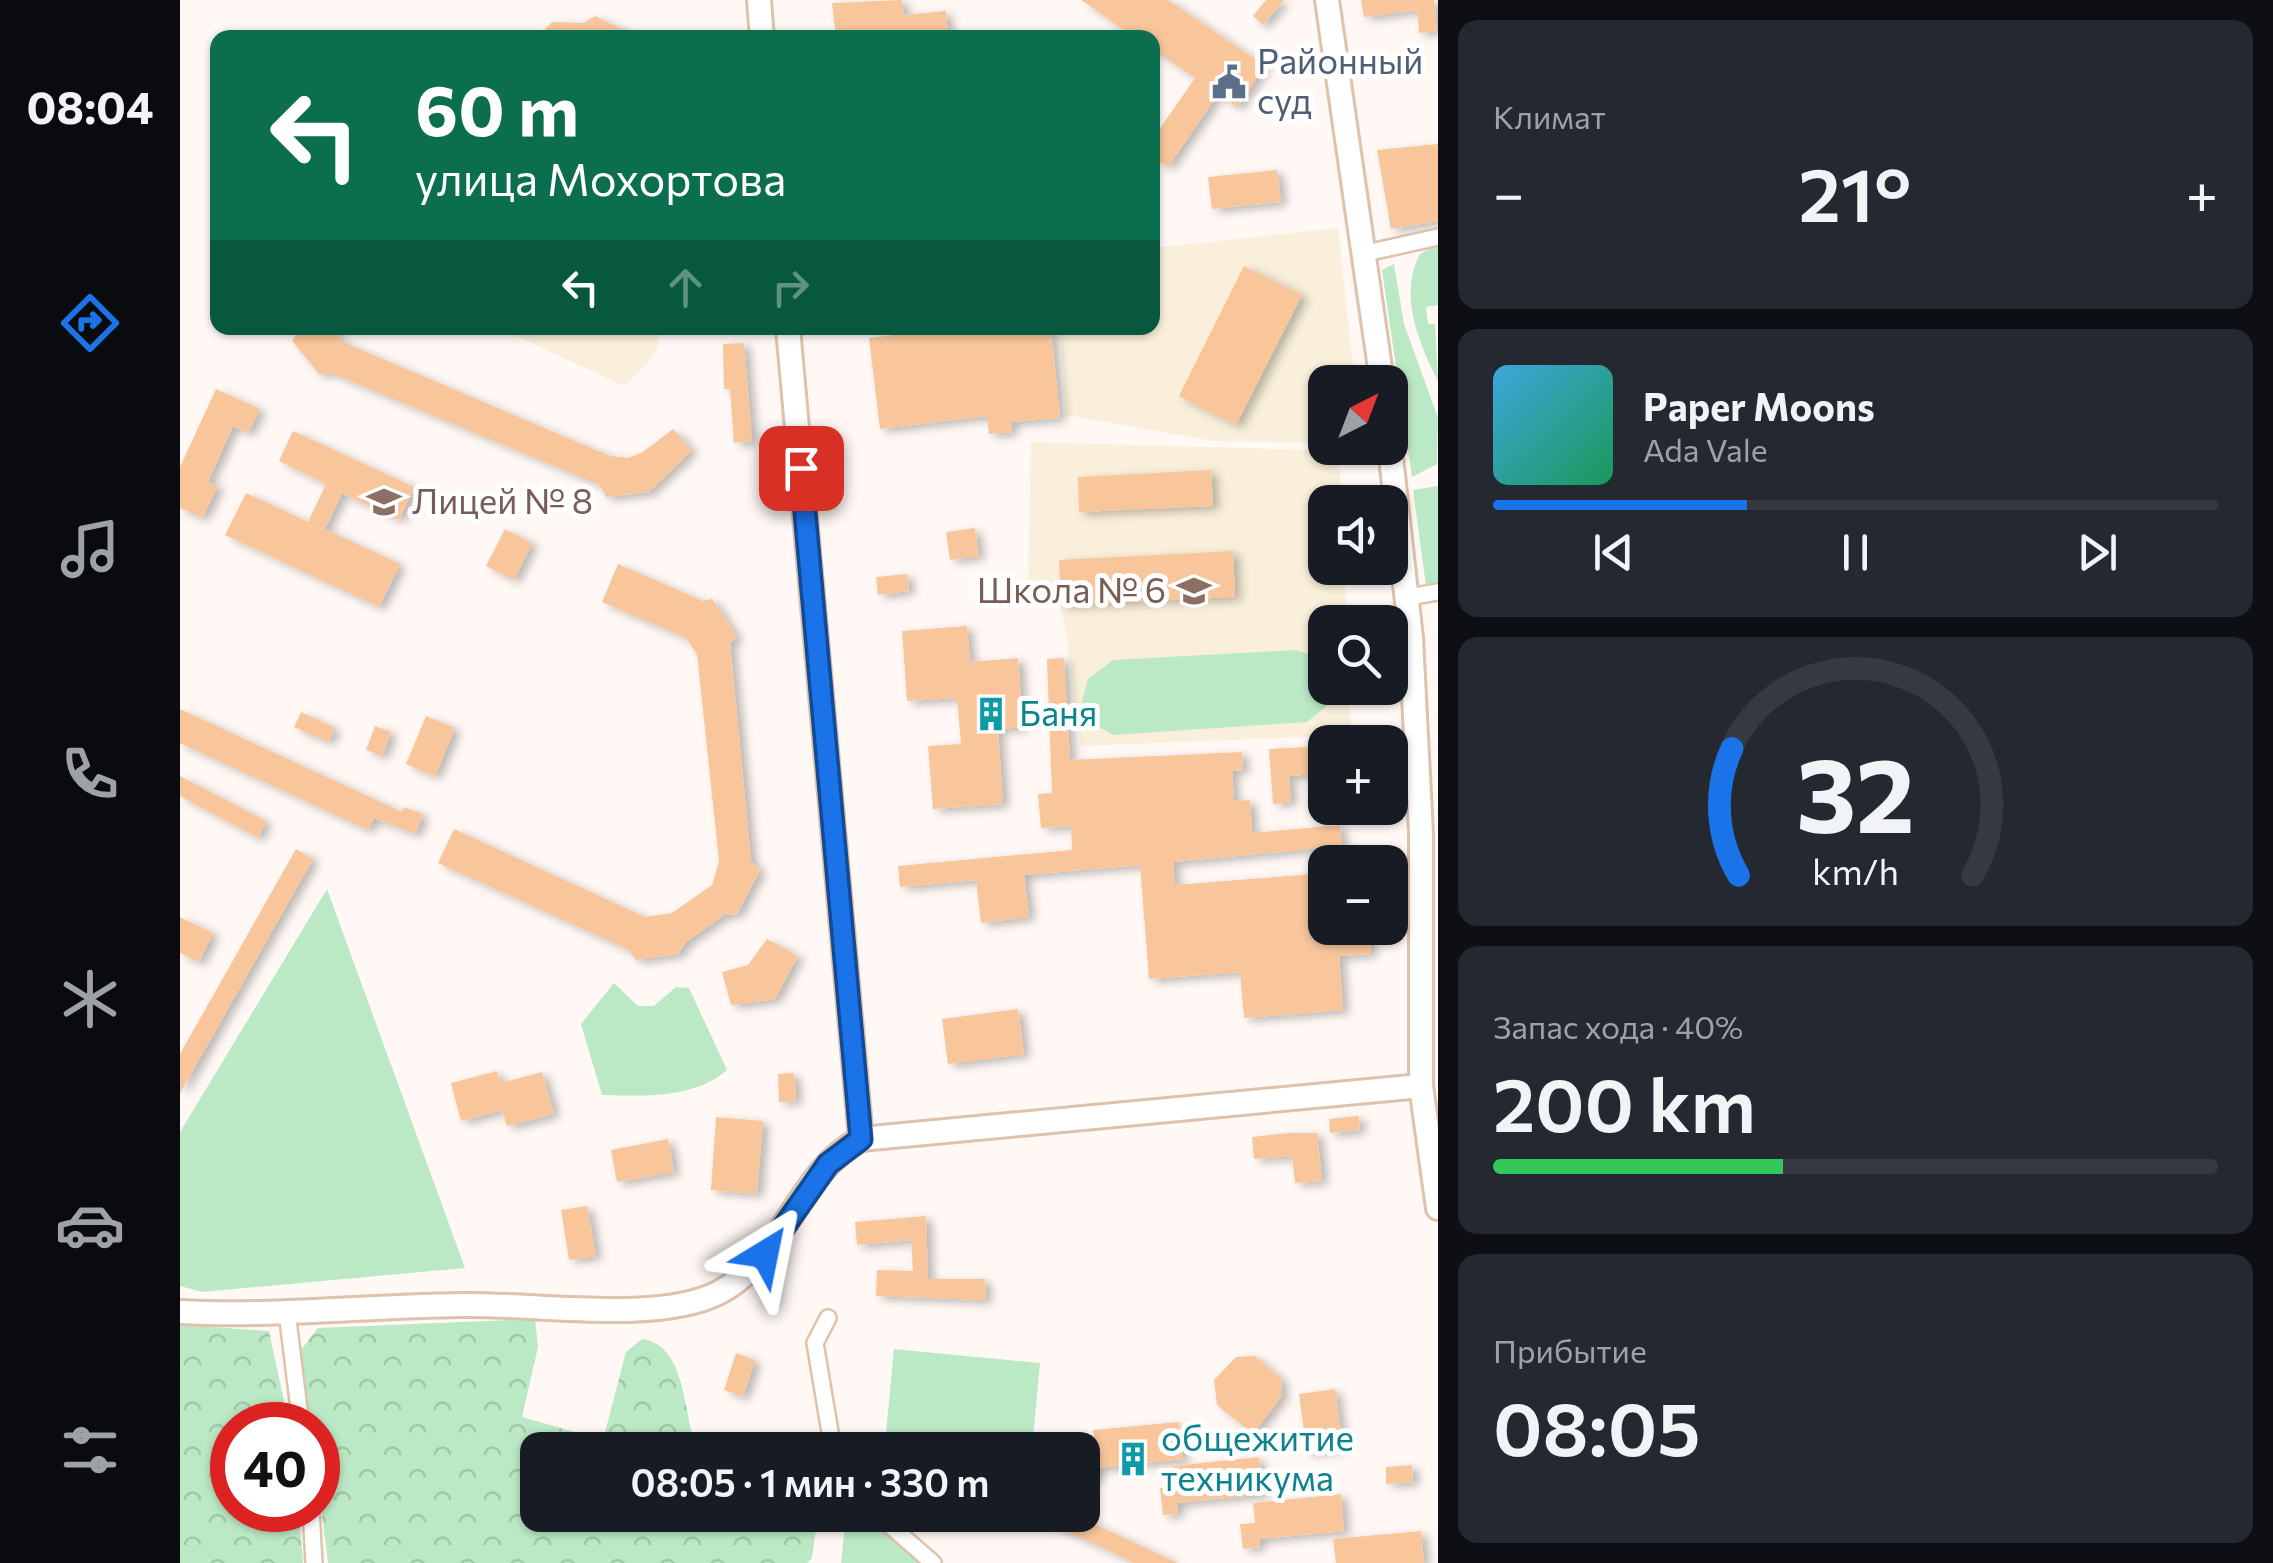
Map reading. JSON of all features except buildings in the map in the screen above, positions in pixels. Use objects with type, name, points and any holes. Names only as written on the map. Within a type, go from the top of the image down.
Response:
[{"type":"street","points":[[759,0],[761,30]]},
{"type":"street","points":[[1327,0],[1380,365]]},
{"type":"street","points":[[1366,253],[1438,237]]},
{"type":"street","points":[[789,335],[861,1139]]},
{"type":"street","points":[[1392,465],[1408,597],[1421,833],[1421,1086],[1438,1208]]},
{"type":"street","points":[[1408,597],[1438,592]]},
{"type":"street","points":[[180,1312],[287,1312],[463,1304],[657,1308],[694,1302],[744,1276],[784,1230],[828,1164],[861,1139],[1421,1086]]},
{"type":"street","points":[[287,1312],[298,1402]]},
{"type":"street","points":[[828,1318],[816,1344],[830,1432]]},
{"type":"street","points":[[312,1532],[314,1563]]},
{"type":"street","points":[[897,1532],[933,1563]]},
{"type":"shaded area","points":[[1338,228],[1353,365],[1308,365],[1308,443],[1214,441],[1066,415],[1060,335],[1160,335],[1160,247]]},
{"type":"shaded area","points":[[514,335],[660,335],[655,354],[624,386]]},
{"type":"shaded area","name":"Школа № 6","points":[[1031,442],[1308,450],[1308,465],[1340,465],[1340,485],[1308,485],[1308,585],[1345,585],[1346,605],[1308,605],[1308,705],[1350,705],[1351,725],[1308,725],[1308,737],[1081,746],[1065,625],[1057,596],[1028,586]]},
{"type":"green space","points":[[1438,244],[1438,305],[1426,307],[1428,324],[1435,324],[1438,381],[1418,335],[1411,286],[1420,254]]},
{"type":"green space","points":[[1394,264],[1404,324],[1438,418],[1437,464],[1412,477],[1408,449],[1408,365],[1396,365],[1382,270]]},
{"type":"green space","points":[[1438,486],[1438,584],[1426,586],[1413,490]]},
{"type":"green space","points":[[1296,650],[1308,654],[1308,705],[1328,705],[1307,722],[1113,735],[1092,723],[1082,701],[1088,679],[1113,660]]},
{"type":"green space","points":[[327,889],[465,1268],[202,1292],[180,1286],[180,1132]]},
{"type":"green space","points":[[614,983],[638,1006],[654,1006],[676,987],[689,988],[727,1070],[684,1091],[602,1095],[581,1024]]},
{"type":"green space","points":[[535,1319],[538,1347],[522,1417],[575,1432],[520,1432],[520,1532],[816,1532],[812,1558],[807,1563],[328,1563],[324,1532],[340,1532],[340,1402],[307,1402],[300,1351],[318,1328]]},
{"type":"green space","points":[[180,1325],[269,1331],[284,1402],[210,1402],[210,1532],[301,1532],[303,1563],[180,1563]]},
{"type":"green space","points":[[642,1339],[656,1343],[666,1352],[684,1396],[692,1432],[605,1432],[626,1352]]},
{"type":"green space","points":[[894,1349],[1040,1363],[1034,1432],[886,1432]]},
{"type":"green space","points":[[844,1532],[886,1532],[923,1563],[841,1563]]},
{"type":"place","name":"Районный суд","points":[[1229,82]]},
{"type":"place","name":"Лицей № 8","points":[[384,502]]},
{"type":"place","name":"Школа № 6","points":[[1194,591]]},
{"type":"place","name":"Баня","points":[[991,714]]},
{"type":"place","name":"общежитие техникума","points":[[1133,1459]]},
{"type":"route","points":[[765,1254],[817,1177],[850,1144],[861,1139],[801,468]]}]
